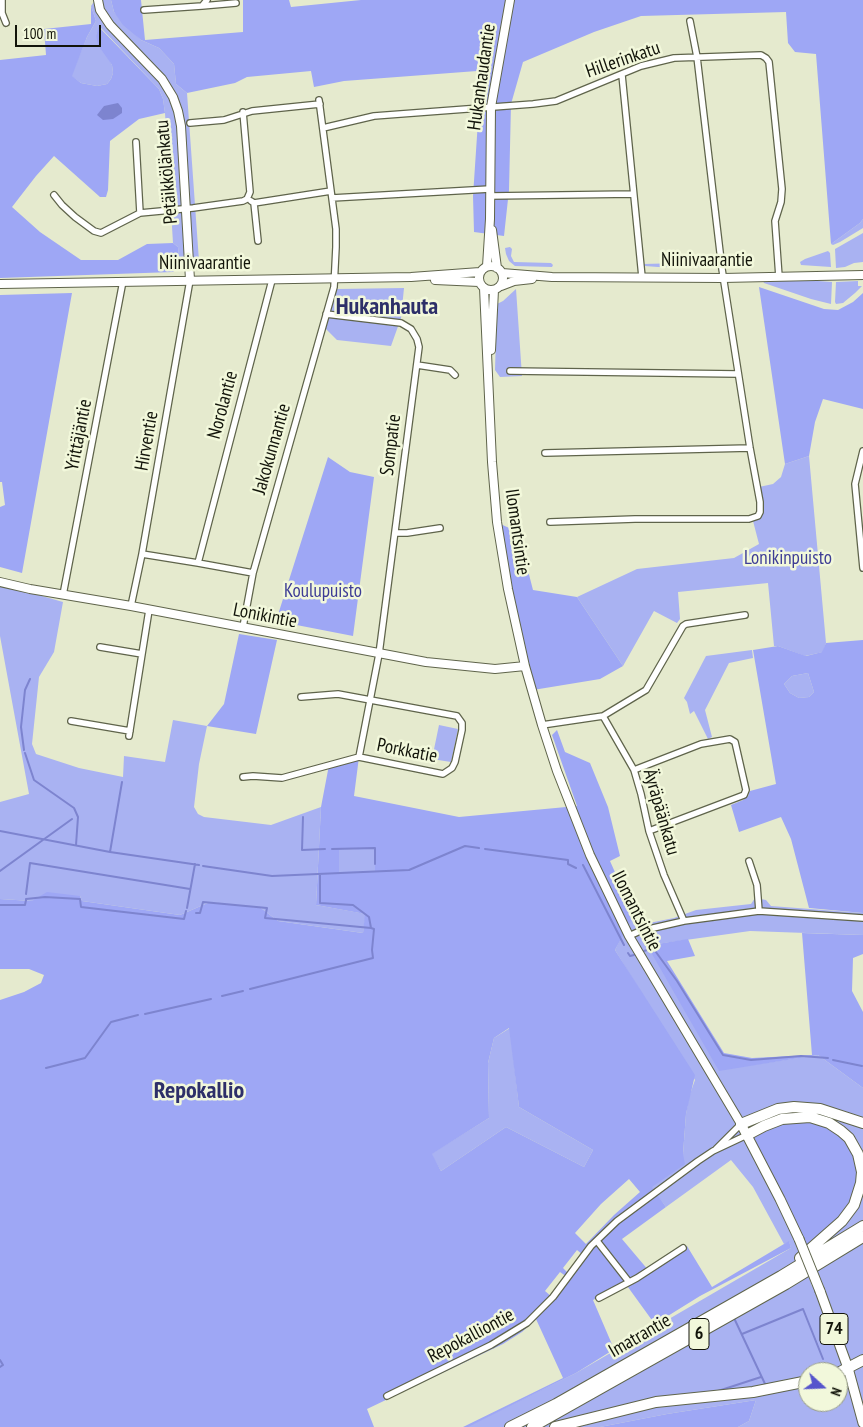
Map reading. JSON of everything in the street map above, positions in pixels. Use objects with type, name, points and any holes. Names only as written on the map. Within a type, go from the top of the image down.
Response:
[{"type":"highway","points":[[741,1124],[778,1109],[794,1107],[820,1108],[863,1122]]},
{"type":"highway","points":[[747,1135],[782,1119],[801,1117],[819,1119],[829,1123],[848,1138],[860,1162],[861,1183],[859,1194],[849,1214],[781,1276]]},
{"type":"highway","name":"Imatrantie","points":[[510,1427],[556,1404],[781,1276],[863,1226]]},
{"type":"highway","name":"Imatrantie","points":[[532,1427],[786,1284],[863,1237]]},
{"type":"highway","points":[[848,1368],[863,1360]]},
{"type":"highway","points":[[555,1427],[656,1402],[753,1392],[798,1384]]},
{"type":"main road","name":"Petäikkölänkatu","points":[[98,0],[100,10],[110,25],[162,79],[173,97],[181,126],[190,280]]},
{"type":"main road","name":"Hukanhaudantie","points":[[487,266],[490,219],[491,107],[510,0]]},
{"type":"main road","name":"Hukanhaudantie","points":[[490,219],[500,270]]},
{"type":"main road","points":[[487,266],[500,270],[503,280],[497,288],[482,285],[480,272],[487,266]]},
{"type":"main road","name":"Niinivaarantie","points":[[500,270],[552,277]]},
{"type":"main road","name":"Niinivaarantie","points":[[0,284],[411,278],[480,272]]},
{"type":"main road","name":"Niinivaarantie","points":[[497,288],[514,281],[552,277],[723,278],[863,275]]},
{"type":"main road","name":"Niinivaarantie","points":[[411,278],[482,285]]},
{"type":"main road","name":"Ilomantsintie","points":[[482,285],[497,522],[508,589],[526,666],[557,771],[590,855],[629,936],[741,1124],[780,1199],[820,1291],[846,1362]]},
{"type":"main road","name":"Ilomantsintie","points":[[488,379],[497,288]]},
{"type":"main road","name":"Lonikintie","points":[[0,582],[379,654],[457,666],[495,669],[526,666]]},
{"type":"main road","name":"Ilomantsintie","points":[[848,1368],[863,1423]]},
{"type":"street","points":[[2,0],[2,13],[6,23]]},
{"type":"street","points":[[202,6],[207,0]]},
{"type":"street","points":[[144,10],[236,3]]},
{"type":"street","points":[[550,522],[635,519],[750,519],[758,516],[760,512],[760,502],[723,278],[690,21]]},
{"type":"street","name":"Hillerinkatu","points":[[323,128],[374,116],[556,101],[656,62],[696,57],[754,54],[766,58],[769,62],[782,189],[781,202],[775,221],[779,277]]},
{"type":"street","points":[[622,75],[642,278]]},
{"type":"street","name":"Jakokunnantie","points":[[243,112],[319,102],[332,195],[336,247],[335,279],[253,572],[243,628]]},
{"type":"street","points":[[54,195],[75,217],[94,231],[101,233],[140,213],[247,199],[250,192],[243,112],[224,120],[190,123]]},
{"type":"street","points":[[136,142],[140,213]]},
{"type":"street","points":[[247,199],[254,203],[332,195],[490,192],[633,194]]},
{"type":"street","points":[[254,203],[258,241]]},
{"type":"street","name":"Hirventie","points":[[131,606],[142,554],[190,280]]},
{"type":"street","name":"Norolantie","points":[[198,563],[272,280]]},
{"type":"street","name":"Yrittäjäntie","points":[[63,595],[123,281]]},
{"type":"street","name":"Sompatie","points":[[326,314],[401,323],[411,329],[419,347],[379,654]]},
{"type":"street","points":[[417,365],[450,370],[455,375]]},
{"type":"street","points":[[510,371],[738,374]]},
{"type":"street","points":[[545,453],[750,448]]},
{"type":"street","points":[[863,450],[855,484],[863,568]]},
{"type":"street","points":[[395,533],[440,528]]},
{"type":"street","points":[[142,554],[253,572]]},
{"type":"street","points":[[71,720],[129,734],[149,610]]},
{"type":"street","points":[[542,725],[603,716],[646,690],[683,626],[745,615]]},
{"type":"street","points":[[100,647],[142,654]]},
{"type":"street","name":"Porkkatie","points":[[371,699],[453,714],[460,719],[462,730],[456,762],[452,768],[443,774],[359,757],[379,654]]},
{"type":"street","points":[[301,698],[338,694],[371,699]]},
{"type":"street","name":"Äyräpäänkatu","points":[[603,716],[634,770],[649,831],[664,875],[684,921]]},
{"type":"street","points":[[634,770],[701,744],[730,739],[735,742],[746,790],[744,795],[649,831]]},
{"type":"street","points":[[243,777],[282,778],[359,757]]},
{"type":"street","points":[[749,861],[757,885],[759,911]]},
{"type":"street","points":[[629,936],[640,931],[684,921],[759,911],[863,918]]},
{"type":"street","name":"Repokalliontie","points":[[387,1396],[491,1345],[527,1323],[553,1297],[596,1241],[630,1211],[713,1151],[741,1124]]},
{"type":"street","name":"Repokalliontie","points":[[713,1151],[747,1135]]},
{"type":"street","points":[[596,1241],[629,1282]]},
{"type":"street","points":[[599,1298],[629,1282],[683,1248]]},
{"type":"green space","points":[[95,0],[111,0],[114,12],[141,40],[159,48],[174,64],[176,84],[187,93],[199,261],[179,262],[178,247],[173,243],[165,113],[159,89],[100,27],[96,35],[112,65],[113,73],[111,79],[107,84],[97,86],[81,83],[71,76],[87,37],[96,21],[91,6]]},
{"type":"green space","points":[[111,0],[141,0],[145,40],[243,32],[243,0],[289,0],[291,7],[361,0],[863,0],[863,219],[831,244],[816,54],[795,52],[788,43],[786,12],[641,16],[594,32],[523,62],[511,104],[509,190],[504,236],[474,232],[473,196],[479,106],[477,71],[344,81],[314,87],[311,71],[247,77],[235,83],[187,93],[176,84],[174,64],[159,48],[141,40],[123,25],[114,12]]},
{"type":"green space","points":[[91,6],[96,21],[87,37],[72,76],[81,83],[97,86],[107,84],[111,79],[113,73],[112,65],[98,45],[96,35],[99,27],[159,89],[165,113],[139,119],[110,141],[106,197],[100,197],[54,156],[12,207],[40,232],[81,260],[118,260],[147,244],[173,243],[178,247],[179,262],[177,268],[173,272],[0,278],[0,60],[46,55],[44,29],[91,24]]},
{"type":"green space","points":[[863,219],[863,228],[840,242],[831,244],[860,223]]},
{"type":"green space","points":[[863,233],[863,262],[836,268],[835,249]]},
{"type":"green space","points":[[510,247],[514,262],[551,263],[553,265],[552,267],[515,266],[509,261],[506,254],[505,248]]},
{"type":"green space","points":[[828,251],[830,253],[831,267],[801,265],[800,262],[805,259]]},
{"type":"green space","points":[[718,262],[718,266],[700,267],[658,267],[645,266],[644,264]]},
{"type":"green space","points":[[805,280],[832,282],[831,304],[811,299],[764,283],[763,281]]},
{"type":"green space","points":[[858,281],[858,286],[862,286],[843,303],[836,304],[836,282]]},
{"type":"green space","points":[[759,287],[824,309],[838,310],[853,302],[863,293],[863,409],[823,399],[815,422],[809,456],[785,464]]},
{"type":"green space","points":[[404,288],[401,318],[391,346],[337,340],[325,328],[337,289]]},
{"type":"green space","points":[[516,289],[522,376],[500,377],[495,370],[497,304]]},
{"type":"green space","points":[[72,293],[22,573],[0,567],[0,507],[5,505],[2,482],[0,482],[0,295]]},
{"type":"green space","name":"Lonikinpuisto","points":[[809,456],[826,643],[823,652],[805,656],[774,646],[768,583],[678,592],[680,619],[677,623],[654,611],[623,666],[577,597],[637,569],[734,558],[759,544],[753,521],[759,517],[759,487],[773,484],[781,477],[785,464]]},
{"type":"green space","name":"Koulupuisto","points":[[328,457],[350,472],[374,477],[353,636],[276,621]]},
{"type":"green space","points":[[496,522],[518,532],[533,590],[577,597],[623,666],[600,679],[533,690]]},
{"type":"green space","points":[[0,584],[63,602],[54,652],[39,677],[32,744],[36,754],[79,768],[123,777],[124,756],[165,762],[173,720],[207,726],[199,764],[194,807],[198,814],[204,817],[271,825],[321,807],[316,905],[366,914],[363,933],[278,921],[261,908],[210,902],[180,915],[82,901],[80,896],[32,901],[0,899],[0,802],[29,794],[0,636]]},
{"type":"green space","points":[[239,634],[277,640],[256,734],[207,726],[224,704]]},
{"type":"green space","points":[[863,640],[863,913],[809,908],[791,839],[781,817],[739,832],[731,805],[743,800],[750,791],[776,784],[753,650],[778,646],[806,656],[822,652],[826,643]],"holes":[[[808,673],[814,692],[809,697],[799,698],[790,693],[784,684],[792,676]]]},
{"type":"green space","points":[[752,650],[753,658],[729,663],[705,710],[712,737],[708,739],[694,711],[690,714],[684,698],[706,656]]},
{"type":"green space","points":[[808,673],[814,692],[809,697],[799,698],[790,693],[784,684],[792,676]]},
{"type":"green space","points":[[439,725],[458,729],[451,762],[432,759]]},
{"type":"green space","points":[[557,730],[565,752],[590,763],[608,807],[620,856],[610,861],[634,915],[615,950],[695,1075],[686,1114],[683,1154],[685,1164],[652,1187],[666,1207],[622,1239],[649,1271],[687,1246],[712,1287],[789,1241],[791,1248],[700,1296],[576,1373],[468,1427],[463,1427],[563,1378],[536,1319],[522,1332],[503,1344],[367,1409],[374,1427],[0,1427],[0,1000],[24,992],[41,983],[44,975],[29,969],[0,969],[0,899],[32,901],[47,892],[80,896],[82,901],[180,915],[210,902],[261,908],[278,921],[363,933],[365,914],[316,905],[321,807],[329,765],[359,757],[354,796],[459,817],[577,806],[552,735]],"holes":[[[375,849],[375,871],[339,872],[339,850]],[[509,1028],[519,1107],[593,1150],[584,1167],[506,1127],[441,1171],[432,1154],[489,1118],[488,1063],[494,1038]],[[629,1179],[640,1192],[586,1244],[575,1233],[601,1204]],[[577,1250],[583,1255],[569,1274],[563,1268]],[[560,1272],[567,1277],[552,1297],[545,1291]],[[625,1283],[654,1323],[614,1349],[593,1300]]]},
{"type":"green space","points":[[375,848],[375,871],[339,873],[339,850]]},
{"type":"green space","points":[[755,898],[766,900],[771,906],[863,913],[863,935],[750,931],[657,944],[719,1070],[818,1055],[863,1088],[863,1358],[850,1364],[748,1133],[626,928],[634,915],[638,924],[644,924],[674,918],[696,910],[751,904]]},
{"type":"green space","points":[[625,930],[756,1156],[797,1245],[812,1286],[817,1289],[844,1362],[798,1362],[798,1412],[848,1412],[848,1370],[863,1362],[863,1427],[738,1427],[749,1421],[756,1400],[600,1427],[466,1427],[576,1373],[791,1248],[789,1242],[784,1244],[753,1187],[731,1160],[666,1207],[651,1187],[683,1154],[686,1114],[695,1080],[615,950]]},
{"type":"green space","points":[[802,933],[863,935],[863,954],[853,958],[852,991],[863,1012],[863,1088],[818,1055],[719,1071],[648,947],[688,939],[695,956],[667,961],[724,1053],[752,1058],[812,1055]]},
{"type":"green space","points":[[510,1028],[519,1107],[593,1150],[584,1167],[506,1127],[441,1171],[431,1154],[489,1118],[488,1063],[494,1038]]},
{"type":"green space","points":[[783,1121],[819,1121],[846,1139],[860,1172],[852,1205],[807,1250],[750,1136]]},
{"type":"green space","points":[[756,1400],[749,1421],[738,1427],[600,1427],[667,1414]]},
{"type":"shaded area","points":[[118,103],[122,108],[122,113],[113,119],[103,120],[97,115],[104,106]]},
{"type":"waterway","points":[[24,750],[21,727],[25,690],[30,679]]},
{"type":"waterway","points":[[25,753],[34,780],[74,808],[78,817],[76,845]]},
{"type":"waterway","points":[[110,852],[122,782]]},
{"type":"waterway","points":[[303,817],[302,850],[325,849]]},
{"type":"waterway","points":[[0,871],[72,819]]},
{"type":"waterway","points":[[0,831],[110,852],[199,865]]},
{"type":"waterway","points":[[203,866],[272,876],[409,870],[465,846],[479,848]]},
{"type":"waterway","points":[[332,849],[375,848],[375,864]]},
{"type":"waterway","points":[[485,849],[568,860],[568,864],[576,868]]},
{"type":"waterway","points":[[26,894],[30,863],[190,889]]},
{"type":"waterway","points":[[187,908],[195,864]]},
{"type":"waterway","points":[[583,865],[624,945]]},
{"type":"waterway","points":[[250,989],[373,958],[374,929],[371,928],[369,917],[353,905],[320,903],[320,875]]},
{"type":"waterway","points":[[26,901],[26,899],[45,897],[80,899],[81,907],[184,919],[186,911]]},
{"type":"waterway","points":[[0,905],[25,905],[26,900]]},
{"type":"waterway","points":[[196,913],[200,913],[203,902],[267,908],[265,918],[371,928]]},
{"type":"waterway","points":[[644,951],[653,948],[677,981],[723,1055],[751,1060],[801,1056],[828,1058]]},
{"type":"waterway","points":[[628,953],[630,956],[634,955]]},
{"type":"waterway","points":[[222,996],[243,991]]},
{"type":"waterway","points":[[145,1014],[211,999]]},
{"type":"waterway","points":[[46,1068],[85,1058],[111,1022],[138,1015]]},
{"type":"waterway","points":[[833,1060],[862,1066]]},
{"type":"waterway","points":[[742,1334],[803,1309],[823,1359]]},
{"type":"waterway","points":[[734,1318],[766,1386]]},
{"type":"waterway","points":[[0,1360],[3,1365],[0,1367]]},
{"type":"waterway","points":[[718,1391],[761,1377]]},
{"type":"district","name":"Hukanhauta","points":[[387,307]]},
{"type":"district","name":"Repokallio","points":[[199,1091]]}]
